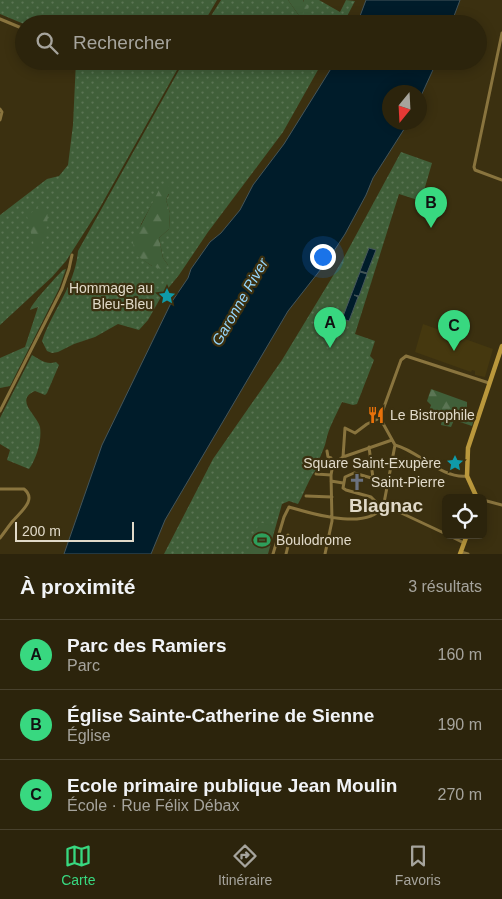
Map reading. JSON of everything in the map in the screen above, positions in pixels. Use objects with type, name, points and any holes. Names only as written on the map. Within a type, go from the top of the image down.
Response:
[{"type":"main road","points":[[475,494],[467,476],[469,444],[489,383],[500,361],[502,346]]},
{"type":"main road","points":[[460,553],[465,539]]},
{"type":"street","points":[[0,19],[15,25]]},
{"type":"street","points":[[502,33],[474,167],[475,170],[502,180]]},
{"type":"street","points":[[0,109],[2,112],[0,120]]},
{"type":"street","points":[[0,412],[62,289],[72,255]]},
{"type":"street","points":[[343,456],[345,428],[356,433],[367,424],[380,418],[401,360],[404,357],[410,356],[489,383]]},
{"type":"street","points":[[380,418],[395,445],[436,468],[460,476],[467,476]]},
{"type":"street","points":[[333,464],[343,456],[392,440]]},
{"type":"street","points":[[273,554],[288,506],[332,518],[358,518],[374,515],[381,511],[395,445]]},
{"type":"street","points":[[369,447],[373,478]]},
{"type":"street","points":[[325,554],[332,518],[331,474],[333,464],[327,452]]},
{"type":"street","points":[[316,474],[331,474]]},
{"type":"street","points":[[388,483],[360,474],[350,474],[345,477],[343,488],[369,496],[380,506],[442,533]]},
{"type":"street","points":[[331,480],[343,484]]},
{"type":"street","points":[[0,489],[24,489],[29,494],[29,498],[27,506],[0,538]]},
{"type":"street","points":[[306,496],[332,497]]},
{"type":"street","points":[[487,501],[502,505]]},
{"type":"street","points":[[286,554],[290,538],[288,535]]},
{"type":"street","points":[[456,539],[463,542]]},
{"type":"street","points":[[460,553],[468,554]]},
{"type":"shaded area","points":[[423,324],[493,349],[485,377],[475,375],[475,371],[472,370],[471,372],[415,352]]},
{"type":"green space","points":[[0,0],[217,0],[208,15],[15,15],[15,20],[0,14]]},
{"type":"green space","points":[[221,0],[288,0],[299,15],[212,15]]},
{"type":"green space","points":[[288,0],[304,0],[309,6],[302,15],[299,15]]},
{"type":"green space","points":[[304,0],[319,0],[340,12],[346,0],[355,1],[348,15],[300,15]]},
{"type":"green space","points":[[76,70],[177,70],[98,211],[66,261],[52,277],[0,325],[0,215],[47,179],[59,176],[68,165],[73,125]]},
{"type":"green space","points":[[179,70],[318,70],[283,132],[208,232],[179,275],[161,297],[148,320],[139,330],[118,324],[95,337],[52,353],[47,351],[42,341],[73,275],[78,251]],"holes":[[[169,194],[166,200],[170,213],[169,229],[159,238],[163,258],[168,265],[152,266],[135,254],[141,224],[155,199]]]},
{"type":"green space","points":[[401,152],[432,163],[421,201],[399,194],[355,334],[375,341],[370,356],[374,360],[357,404],[353,405],[342,402],[328,432],[318,468],[310,479],[298,504],[289,501],[282,504],[268,554],[164,554],[213,459],[282,360],[342,261]]},
{"type":"green space","points":[[166,185],[171,188],[166,200],[170,213],[169,229],[159,238],[163,258],[168,265],[164,270],[152,266],[134,254],[133,241],[161,186]]},
{"type":"green space","points":[[42,204],[47,209],[47,225],[38,251],[34,246],[27,216]]},
{"type":"green space","points":[[66,269],[59,289],[10,386],[0,388],[0,358],[25,347],[38,307],[30,310],[31,307],[55,278]]},
{"type":"green space","points":[[32,355],[44,362],[56,362],[59,365],[47,393],[45,395],[35,391],[27,399],[28,408],[40,427],[38,449],[29,469],[7,460],[10,450],[0,444],[0,418]]},
{"type":"green space","points":[[431,389],[467,402],[467,411],[475,414],[472,426],[454,420],[451,427],[441,425],[442,419],[439,412],[429,411],[431,405],[427,401]]},
{"type":"green space","name":"Boulodrome","points":[[259,522],[275,527],[267,554],[250,554]]},
{"type":"water","points":[[366,0],[460,0],[454,15],[360,15]]},
{"type":"water","name":"Garonne River","points":[[330,70],[433,70],[426,85],[382,85],[382,130],[404,130],[373,178],[345,234],[328,260],[288,311],[165,520],[151,554],[64,554],[102,445],[171,303],[210,242],[221,233],[240,210],[253,185],[284,144]]},
{"type":"water","points":[[369,248],[376,250],[367,273],[360,271]]},
{"type":"water","points":[[360,272],[367,274],[359,296],[354,295],[358,297],[349,321],[342,319]]},
{"type":"place","name":"Église Sainte-Catherine de Sienne","points":[[431,228]]},
{"type":"place","name":"Hommage au Bleu-Bleu","points":[[167,296]]},
{"type":"place","name":"Parc des Ramiers","points":[[330,348]]},
{"type":"place","name":"Ecole primaire publique Jean Moulin","points":[[454,351]]},
{"type":"place","name":"Le Bistrophile","points":[[376,415]]},
{"type":"place","name":"Square Saint-Exupère","points":[[455,463]]},
{"type":"place","name":"Saint-Pierre","points":[[357,482]]},
{"type":"place","name":"Boulodrome","points":[[262,540]]},
{"type":"district","name":"Blagnac","points":[[386,505]]}]
